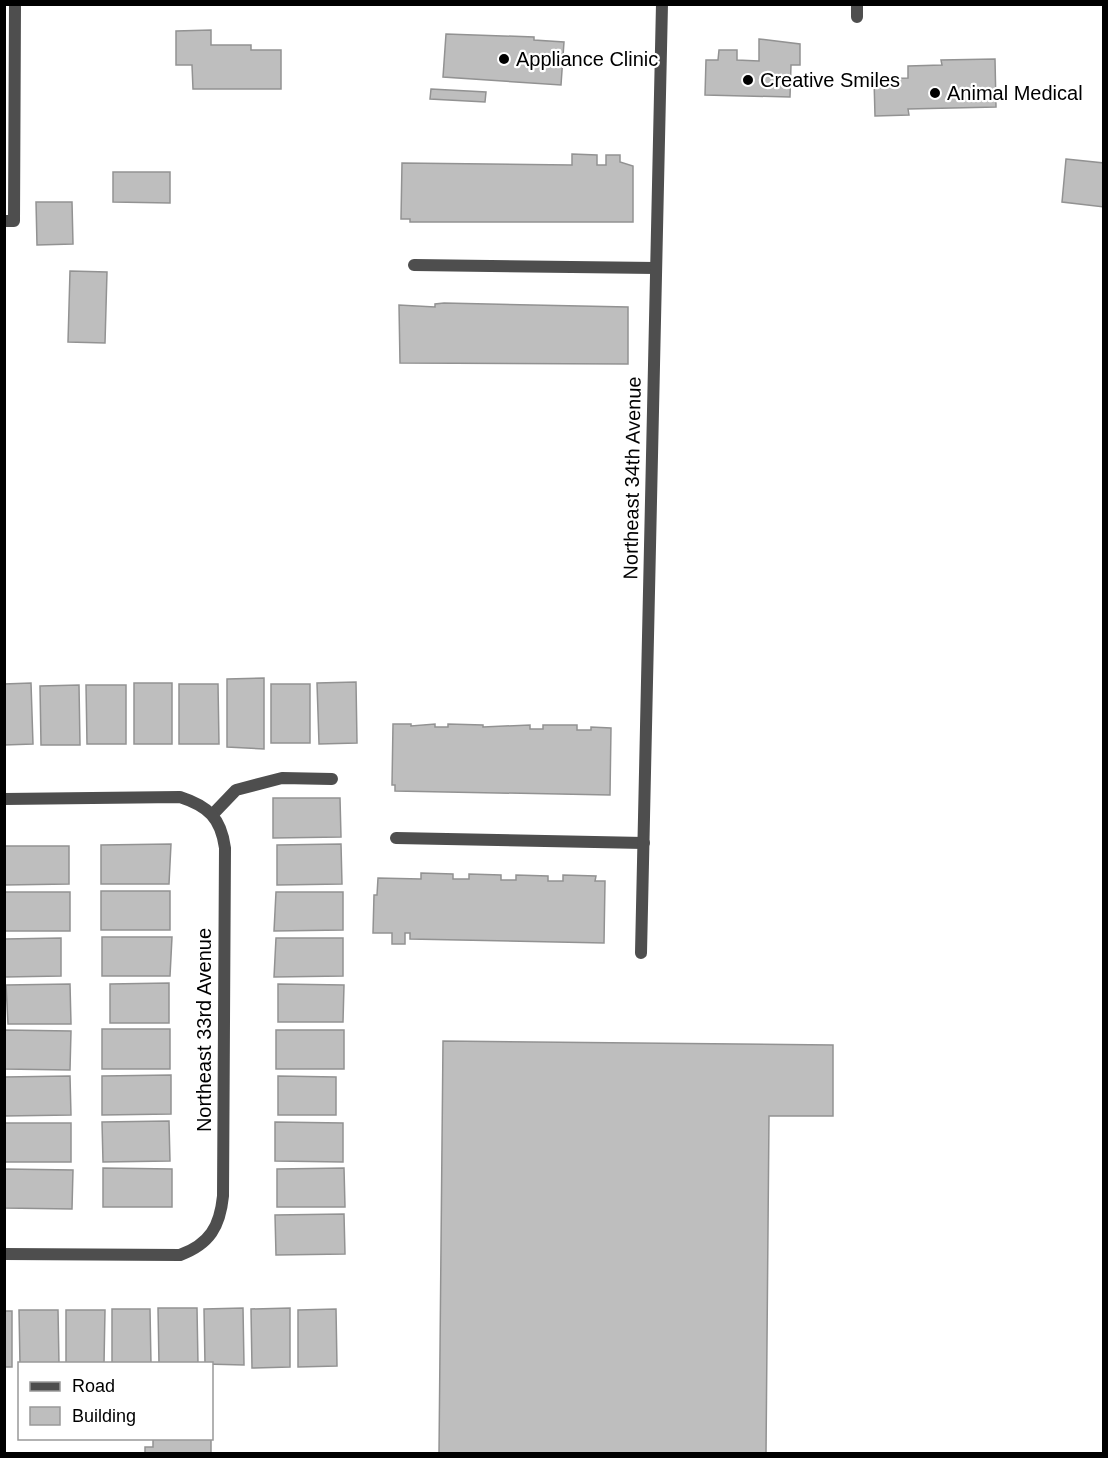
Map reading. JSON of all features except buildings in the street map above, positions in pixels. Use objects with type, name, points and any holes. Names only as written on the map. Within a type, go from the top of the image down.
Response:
[{"type":"street","points":[[4,221],[14,221],[15,4]]},
{"type":"street","name":"Northeast 34th Avenue","points":[[641,953],[663,4]]},
{"type":"street","points":[[414,265],[656,268]]},
{"type":"street","points":[[4,799],[180,797],[206,807],[213,814],[236,790],[282,778],[332,779]]},
{"type":"street","name":"Northeast 33rd Avenue","points":[[4,1254],[180,1255],[203,1244],[216,1228],[223,1196],[225,848],[219,823],[213,814]]},
{"type":"street","points":[[396,838],[644,843]]},
{"type":"place","name":"Appliance Clinic","points":[[504,59]]},
{"type":"place","name":"Creative Smiles","points":[[748,80]]},
{"type":"place","name":"Animal Medical","points":[[935,93]]}]
